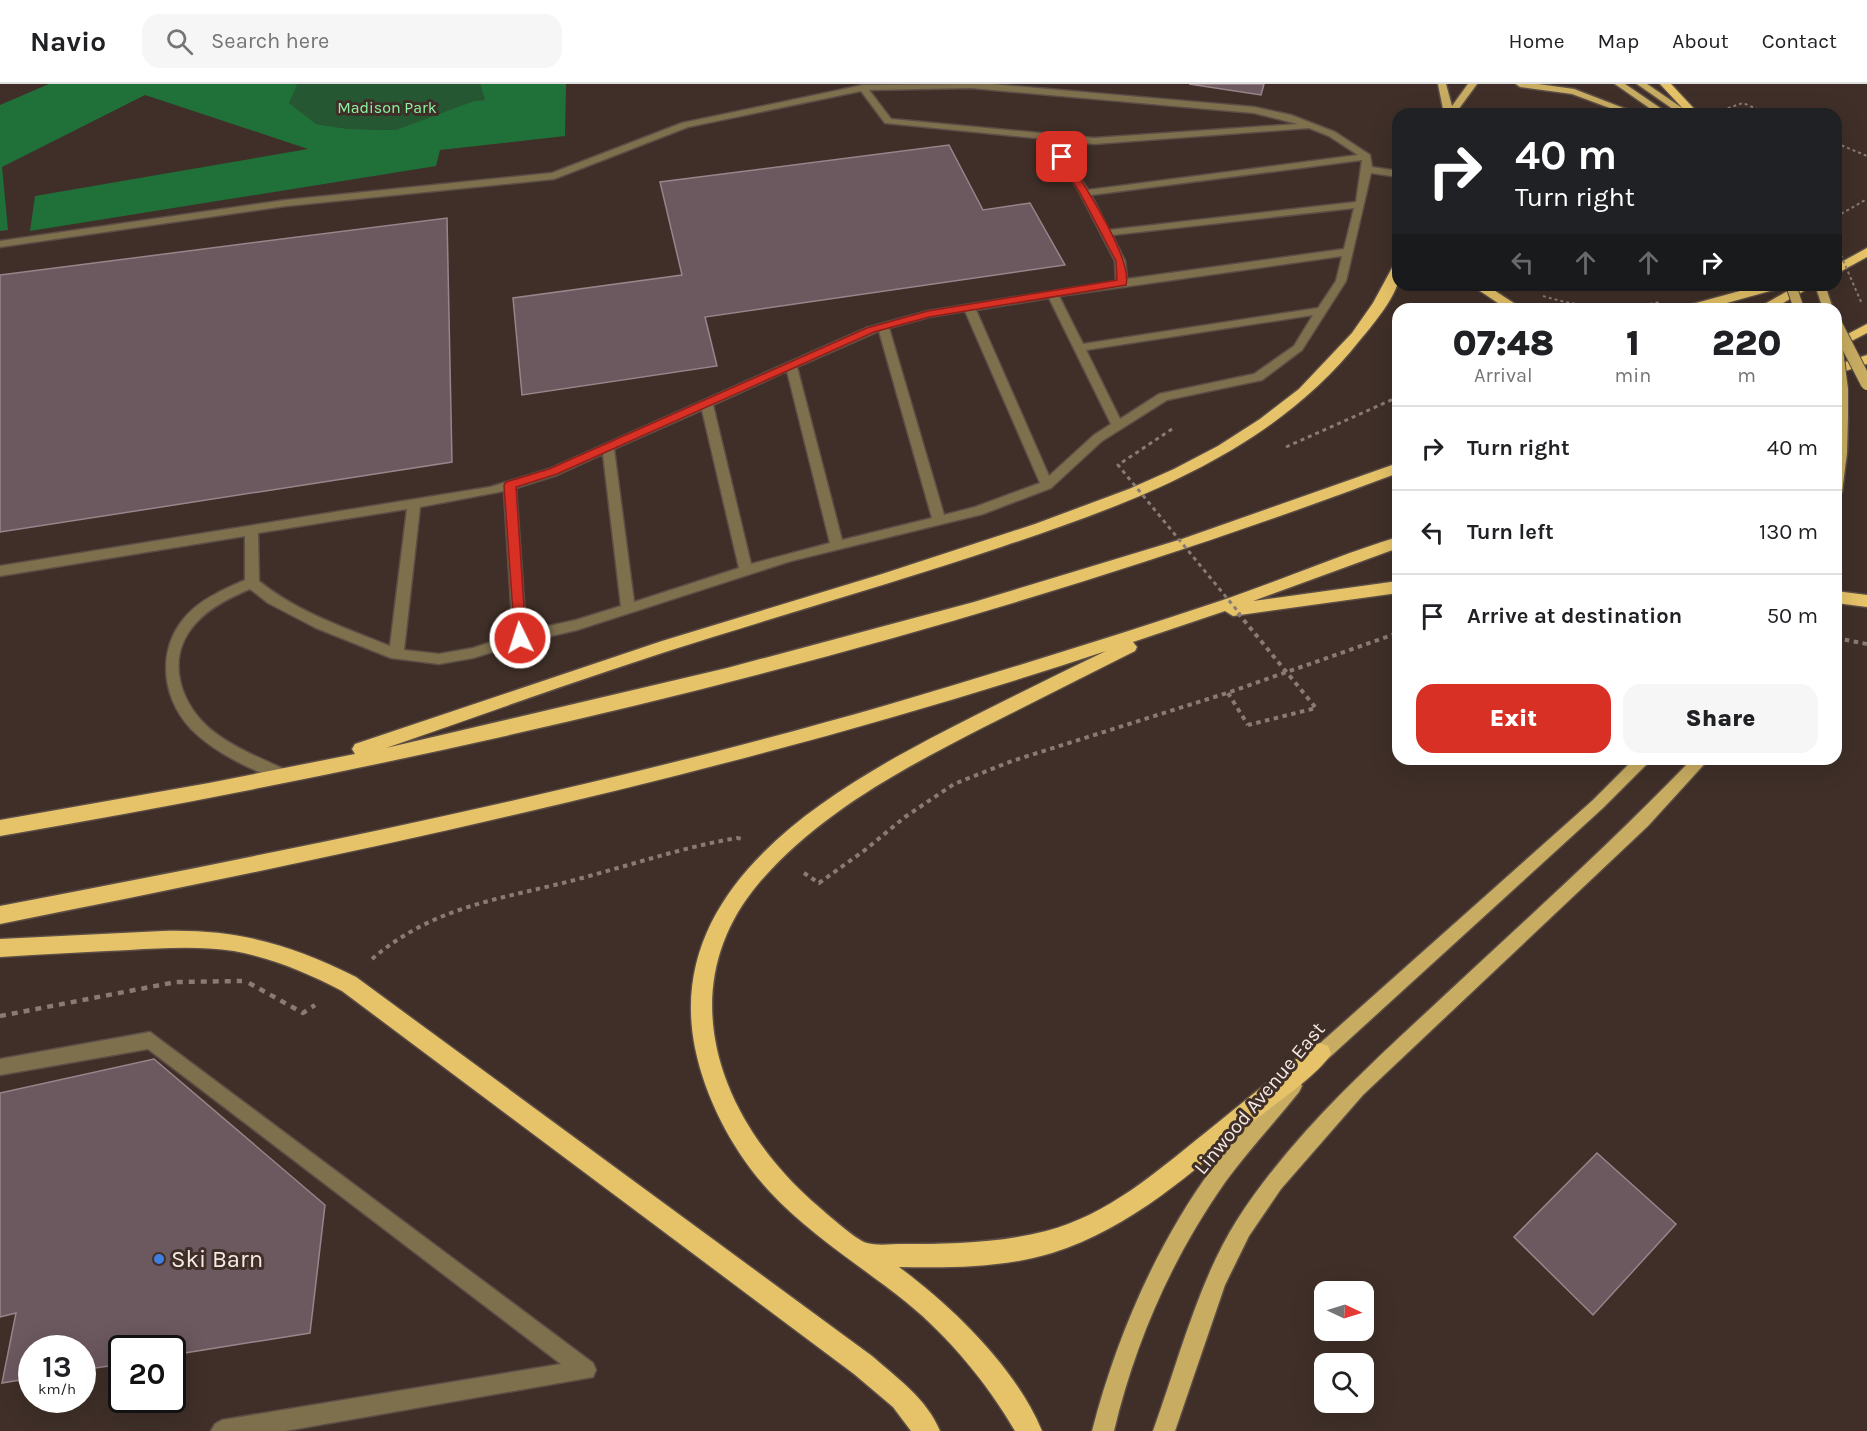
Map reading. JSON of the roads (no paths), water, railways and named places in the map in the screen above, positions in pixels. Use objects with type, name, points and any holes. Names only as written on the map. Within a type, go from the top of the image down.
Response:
[{"type":"highway","points":[[1665,84],[1688,108]]},
{"type":"highway","points":[[1842,266],[1867,252]]},
{"type":"highway","points":[[283,776],[638,654],[993,544],[1095,509],[1187,470],[1223,451],[1260,426],[1326,371],[1368,321],[1392,279]]},
{"type":"highway","points":[[1487,291],[1506,303]]},
{"type":"highway","points":[[1712,303],[1754,291]]},
{"type":"highway","points":[[1774,303],[1796,291]]},
{"type":"highway","points":[[1842,341],[1867,328]]},
{"type":"highway","points":[[1842,368],[1867,359]]},
{"type":"highway","points":[[0,828],[283,776],[625,700],[883,634],[1145,555],[1392,470]]},
{"type":"highway","points":[[0,915],[374,839],[649,775],[972,687],[1190,616],[1392,544]]},
{"type":"highway","points":[[1029,1431],[1000,1386],[964,1343],[918,1297],[807,1211],[778,1184],[755,1157],[719,1090],[707,1060],[702,992],[707,960],[719,929],[735,901],[754,876],[804,826],[884,770],[1190,616],[1392,588]]},
{"type":"highway","points":[[1842,598],[1867,602]]},
{"type":"highway","points":[[0,948],[110,941],[202,940],[244,944],[319,968],[349,984],[863,1365],[902,1398],[927,1431]]},
{"type":"highway","points":[[864,1256],[933,1256],[991,1252],[1035,1244],[1074,1233],[1119,1213],[1157,1187],[1320,1053]]},
{"type":"main road","points":[[1442,84],[1448,108]]},
{"type":"main road","points":[[1454,108],[1473,84]]},
{"type":"main road","points":[[1520,84],[1574,92],[1618,108]]},
{"type":"main road","points":[[1619,84],[1655,108]]},
{"type":"main road","points":[[1641,84],[1677,108]]},
{"type":"main road","points":[[1842,336],[1867,384]]},
{"type":"main road","points":[[1842,389],[1842,417]]},
{"type":"main road","name":"Linwood Avenue East","points":[[1103,1431],[1121,1369],[1163,1272],[1191,1219],[1220,1174],[1320,1053],[1598,804],[1638,765]]},
{"type":"main road","points":[[1164,1431],[1216,1281],[1242,1230],[1274,1182],[1357,1089],[1642,821],[1695,765]]},
{"type":"lane","points":[[0,244],[286,202],[554,176],[685,125],[863,88],[971,86],[1254,110],[1288,117],[1332,134],[1367,163],[1392,172]]},
{"type":"lane","points":[[863,88],[888,121],[1094,141],[1312,126]]},
{"type":"lane","points":[[1049,137],[1085,193],[1106,233],[1120,261],[1122,283]]},
{"type":"lane","points":[[1085,193],[1367,163]]},
{"type":"lane","points":[[251,530],[252,583],[273,600],[321,624],[396,654],[439,659],[473,653],[520,638],[577,625],[746,570],[837,545],[978,511],[1047,485],[1098,438],[1163,398],[1258,377],[1298,348],[1341,281],[1360,204],[1367,163]]},
{"type":"lane","points":[[1106,233],[1360,204]]},
{"type":"lane","points":[[0,571],[491,491],[553,472],[791,364],[883,327],[928,314],[1122,283],[1348,252]]},
{"type":"lane","points":[[1052,294],[1118,426]]},
{"type":"lane","points":[[969,307],[1047,485]]},
{"type":"lane","points":[[1079,348],[1322,311]]},
{"type":"lane","points":[[883,327],[939,520]]},
{"type":"lane","points":[[791,364],[837,545]]},
{"type":"lane","points":[[706,402],[746,570]]},
{"type":"lane","points":[[608,447],[628,608]]},
{"type":"lane","points":[[510,485],[520,638]]},
{"type":"lane","points":[[396,654],[414,503]]},
{"type":"lane","points":[[252,583],[221,596],[184,628],[175,649],[172,671],[177,698],[190,717],[211,738],[283,776]]},
{"type":"lane","points":[[0,1067],[150,1040],[586,1370],[222,1431]]},
{"type":"place","name":"Ski Barn","points":[[159,1259]]},
{"type":"park label","name":"Madison Park","points":[[387,107]]}]
